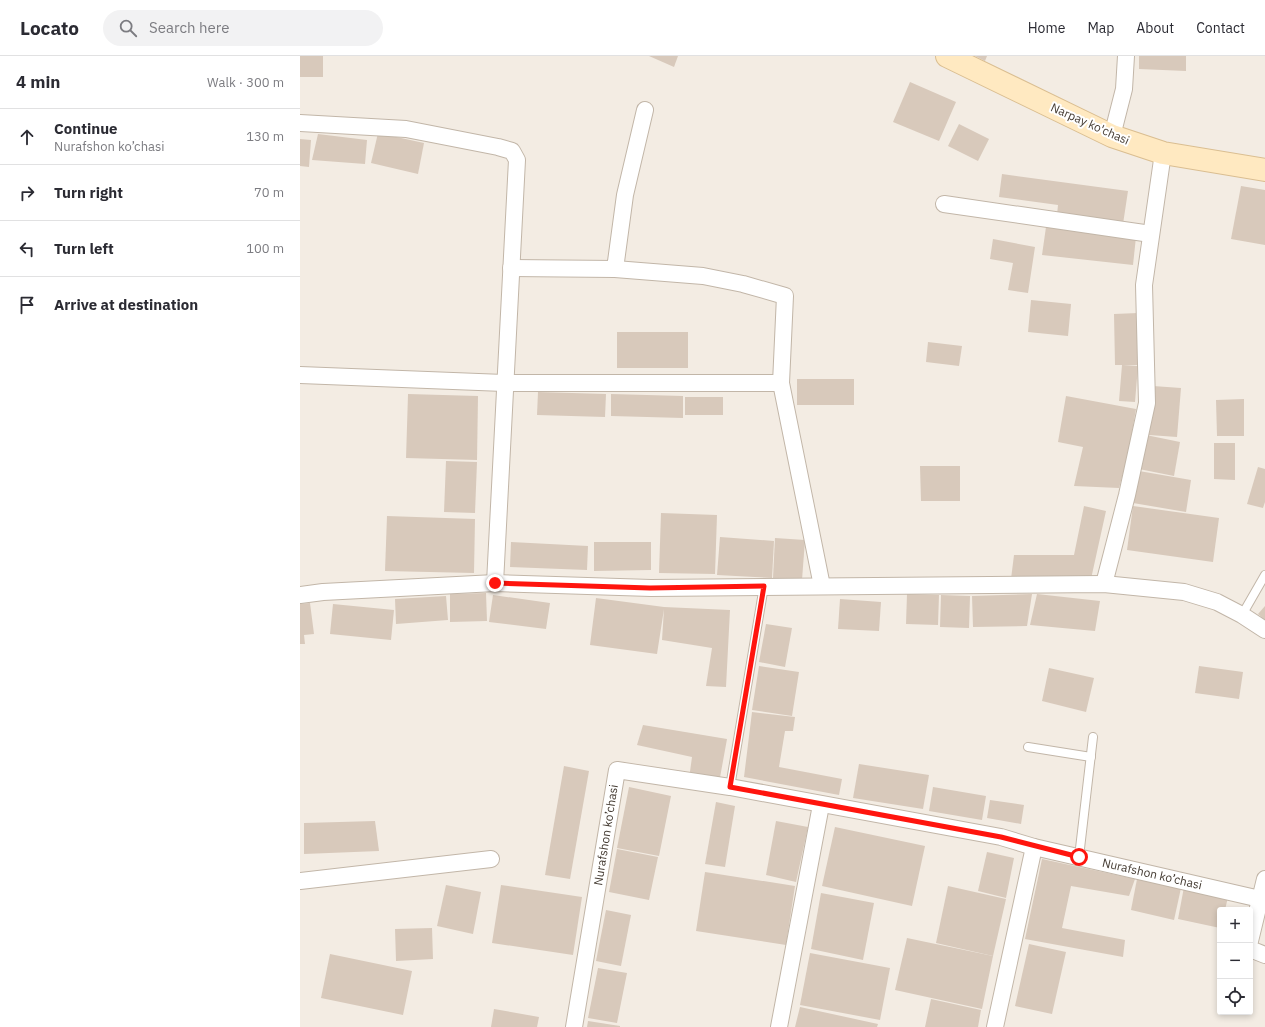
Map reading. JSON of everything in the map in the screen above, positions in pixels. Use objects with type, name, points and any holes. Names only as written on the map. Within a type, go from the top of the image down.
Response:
[{"type":"main road","name":"Narpay ko'chasi","points":[[947,56],[1112,136],[1163,153],[1265,170]]},
{"type":"street","points":[[1112,136],[1124,89],[1126,56]]},
{"type":"street","points":[[615,269],[625,195],[645,110]]},
{"type":"street","points":[[300,123],[406,129],[468,140],[512,151],[517,160],[504,383],[495,583]]},
{"type":"street","points":[[1104,584],[1127,496],[1147,403],[1144,285],[1163,153]]},
{"type":"street","points":[[944,204],[1151,234]]},
{"type":"street","points":[[511,268],[615,269],[704,276],[743,284],[785,296],[781,383],[822,586]]},
{"type":"street","points":[[300,374],[504,383],[781,383]]},
{"type":"street","points":[[300,595],[323,592],[495,583],[650,588],[1104,584],[1184,592],[1217,602],[1242,614],[1265,630]]},
{"type":"street","name":"Nurafshon ko’chasi","points":[[574,1027],[617,770],[730,787],[1001,837],[1034,847],[1260,899]]},
{"type":"street","points":[[779,1027],[821,805]]},
{"type":"street","points":[[995,1027],[1034,847]]},
{"type":"street","points":[[300,881],[491,858]]},
{"type":"street","points":[[1253,928],[1265,878]]},
{"type":"street","points":[[1253,950],[1265,955]]},
{"type":"lane","points":[[1242,614],[1265,575]]},
{"type":"lane","points":[[730,787],[764,586]]},
{"type":"lane","points":[[1079,857],[1093,736]]},
{"type":"lane","points":[[1028,747],[1091,757]]},
{"type":"building","points":[[300,56],[323,56],[323,77],[300,77]]},
{"type":"building","points":[[649,56],[678,56],[674,67]]},
{"type":"building","points":[[975,56],[987,56],[985,61]]},
{"type":"building","points":[[1139,56],[1186,56],[1186,71],[1139,69]]},
{"type":"building","points":[[910,82],[956,102],[939,141],[893,122]]},
{"type":"building","points":[[959,124],[989,139],[978,161],[948,146]]},
{"type":"building","points":[[378,133],[424,143],[418,174],[371,163]]},
{"type":"building","points":[[318,134],[367,140],[365,164],[312,160]]},
{"type":"building","points":[[300,139],[311,140],[309,167],[300,166]]},
{"type":"building","points":[[1002,174],[1128,191],[1123,224],[1057,215],[1058,205],[999,197]]},
{"type":"building","points":[[1241,186],[1265,190],[1265,245],[1231,239]]},
{"type":"building","points":[[1046,227],[1136,237],[1133,265],[1042,255]]},
{"type":"building","points":[[993,239],[1035,247],[1028,293],[1008,290],[1013,263],[990,259]]},
{"type":"building","points":[[1031,300],[1071,304],[1068,336],[1028,332]]},
{"type":"building","points":[[1138,313],[1138,365],[1123,365],[1138,366],[1135,402],[1119,401],[1122,365],[1115,365],[1114,314]]},
{"type":"building","points":[[617,332],[688,332],[688,368],[617,368]]},
{"type":"building","points":[[928,342],[962,346],[959,366],[926,362]]},
{"type":"building","points":[[797,379],[854,379],[854,405],[797,405]]},
{"type":"building","points":[[1153,386],[1181,388],[1177,437],[1149,435]]},
{"type":"building","points":[[538,392],[606,394],[605,417],[537,415]]},
{"type":"building","points":[[408,394],[478,396],[477,460],[406,458]]},
{"type":"building","points":[[611,394],[683,396],[683,418],[611,416]]},
{"type":"building","points":[[1066,396],[1136,409],[1128,455],[1119,488],[1074,486],[1083,447],[1058,442]]},
{"type":"building","points":[[685,397],[723,397],[723,415],[685,415]]},
{"type":"building","points":[[1244,399],[1244,436],[1217,436],[1216,400]]},
{"type":"building","points":[[1146,435],[1180,442],[1174,476],[1139,469]]},
{"type":"building","points":[[1214,443],[1235,443],[1235,480],[1214,479]]},
{"type":"building","points":[[446,461],[477,462],[475,513],[444,512]]},
{"type":"building","points":[[920,466],[960,466],[960,501],[921,501]]},
{"type":"building","points":[[1258,467],[1265,469],[1265,502],[1263,508],[1247,504]]},
{"type":"building","points":[[1139,471],[1191,480],[1186,512],[1133,503]]},
{"type":"building","points":[[1084,506],[1106,511],[1091,579],[1011,579],[1014,555],[1074,555]]},
{"type":"building","points":[[1133,506],[1219,518],[1213,562],[1127,550]]},
{"type":"building","points":[[661,513],[717,515],[715,574],[659,573]]},
{"type":"building","points":[[387,516],[475,519],[474,573],[385,571]]},
{"type":"building","points":[[720,537],[774,541],[772,578],[717,575]]},
{"type":"building","points":[[775,538],[805,540],[802,580],[773,578]]},
{"type":"building","points":[[511,542],[588,546],[587,570],[510,567]]},
{"type":"building","points":[[594,542],[651,542],[651,570],[594,571]]},
{"type":"building","points":[[486,593],[487,621],[450,622],[450,594]]},
{"type":"building","points":[[907,594],[939,595],[938,625],[906,624]]},
{"type":"building","points":[[1032,594],[1027,626],[973,627],[972,596]]},
{"type":"building","points":[[1037,594],[1100,601],[1095,631],[1030,625]]},
{"type":"building","points":[[493,595],[550,603],[546,629],[489,622]]},
{"type":"building","points":[[941,595],[970,596],[969,628],[940,627]]},
{"type":"building","points":[[446,596],[448,620],[396,624],[395,599]]},
{"type":"building","points":[[596,598],[664,607],[730,610],[726,687],[706,686],[712,648],[662,640],[664,609],[657,654],[590,645]]},
{"type":"building","points":[[840,599],[881,602],[879,631],[838,629]]},
{"type":"building","points":[[310,603],[314,634],[304,635],[305,644],[300,644],[300,604]]},
{"type":"building","points":[[333,604],[394,610],[391,640],[330,634]]},
{"type":"building","points":[[1265,606],[1265,620],[1258,614]]},
{"type":"building","points":[[766,624],[792,628],[785,667],[759,662]]},
{"type":"building","points":[[759,666],[799,672],[792,716],[752,710]]},
{"type":"building","points":[[1199,666],[1243,672],[1239,699],[1195,693]]},
{"type":"building","points":[[1049,668],[1094,678],[1086,712],[1042,701]]},
{"type":"building","points":[[752,712],[795,717],[793,731],[785,731],[779,767],[842,779],[839,795],[744,777]]},
{"type":"building","points":[[643,725],[727,739],[719,783],[689,779],[692,757],[637,745]]},
{"type":"building","points":[[859,764],[929,775],[923,809],[853,798]]},
{"type":"building","points":[[564,766],[589,771],[570,879],[545,875]]},
{"type":"building","points":[[629,787],[671,796],[659,856],[617,848]]},
{"type":"building","points":[[933,787],[986,796],[982,820],[929,811]]},
{"type":"building","points":[[990,800],[1024,805],[1021,824],[987,818]]},
{"type":"building","points":[[716,802],[735,806],[725,867],[705,864]]},
{"type":"building","points":[[375,821],[379,851],[304,854],[304,823]]},
{"type":"building","points":[[776,821],[808,827],[796,882],[766,875]]},
{"type":"building","points":[[835,827],[925,846],[912,906],[822,886]]},
{"type":"building","points":[[617,849],[658,857],[649,900],[609,892]]},
{"type":"building","points":[[987,852],[1014,858],[1006,898],[978,891]]},
{"type":"building","points":[[1042,859],[1135,879],[1129,896],[1071,886],[1062,928],[1125,940],[1123,957],[1025,939]]},
{"type":"building","points":[[705,872],[795,886],[786,945],[696,931]]},
{"type":"building","points":[[1137,879],[1181,888],[1174,920],[1131,910]]},
{"type":"building","points":[[446,885],[481,892],[473,934],[437,926]]},
{"type":"building","points":[[501,885],[582,897],[573,955],[492,943]]},
{"type":"building","points":[[948,886],[1006,899],[993,956],[936,943]]},
{"type":"building","points":[[1184,887],[1228,897],[1226,907],[1217,907],[1217,927],[1178,919]]},
{"type":"building","points":[[821,893],[874,903],[863,960],[811,949]]},
{"type":"building","points":[[606,910],[631,915],[621,966],[596,961]]},
{"type":"building","points":[[432,928],[433,959],[396,961],[395,929]]},
{"type":"building","points":[[907,938],[993,956],[982,1009],[895,990]]},
{"type":"building","points":[[1029,944],[1066,952],[1052,1014],[1015,1006]]},
{"type":"building","points":[[810,953],[890,968],[880,1020],[800,1005]]},
{"type":"building","points":[[330,954],[412,971],[403,1015],[321,998]]},
{"type":"building","points":[[598,968],[627,973],[617,1023],[588,1018]]},
{"type":"building","points":[[931,999],[981,1010],[978,1027],[925,1027]]},
{"type":"building","points":[[800,1007],[878,1024],[877,1027],[795,1027]]},
{"type":"building","points":[[494,1009],[539,1017],[537,1027],[491,1027]]},
{"type":"building","points":[[588,1021],[620,1026],[620,1027],[587,1027]]},
{"type":"route","points":[[495,583],[650,588],[764,586],[730,787],[1001,837],[1034,847],[1079,857]]}]
